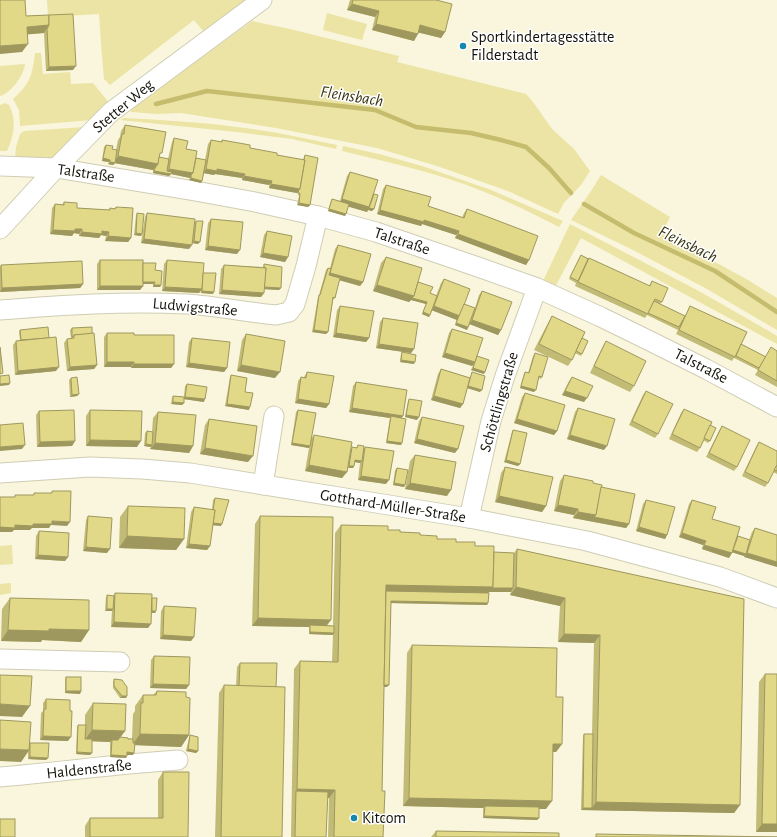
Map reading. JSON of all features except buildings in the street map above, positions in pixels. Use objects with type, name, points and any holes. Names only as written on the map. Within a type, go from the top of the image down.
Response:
[{"type":"street","name":"Stetter Weg","points":[[0,229],[56,168],[111,112],[262,0]]},
{"type":"street","name":"Talstraße","points":[[0,166],[56,168],[195,191],[318,216],[383,235],[537,288],[654,343],[777,407]]},
{"type":"street","name":"Ludwigstraße","points":[[0,310],[77,304],[137,303],[185,304],[276,315],[289,312],[296,304],[318,216]]},
{"type":"street","name":"Schöttlingstraße","points":[[469,518],[491,420],[507,370],[537,288]]},
{"type":"street","points":[[262,485],[274,416]]},
{"type":"street","name":"Gotthard-Müller-Straße","points":[[0,473],[90,467],[190,473],[469,518],[587,541],[720,577],[777,598]]},
{"type":"street","points":[[0,659],[120,662]]},
{"type":"street","name":"Haldenstraße","points":[[0,778],[145,762],[178,760]]},
{"type":"shaded area","points":[[47,0],[247,0],[204,32],[194,20],[110,85],[104,79],[99,14],[48,17]]},
{"type":"shaded area","points":[[327,13],[367,24],[362,40],[323,30]]},
{"type":"shaded area","points":[[252,21],[399,56],[397,62],[526,94],[552,129],[574,149],[590,171],[581,185],[564,203],[558,214],[508,191],[437,166],[377,148],[276,128],[181,113],[157,114],[131,112],[131,109]]},
{"type":"shaded area","points":[[35,53],[41,53],[43,74],[70,72],[71,84],[93,83],[110,104],[92,120],[20,126],[19,110],[13,99],[24,88],[30,78]]},
{"type":"shaded area","points":[[25,64],[20,78],[8,91],[0,96],[0,66]]},
{"type":"shaded area","points":[[5,103],[9,105],[13,116],[14,128],[7,151],[0,151],[0,105]]},
{"type":"shaded area","points":[[124,118],[195,122],[237,127],[337,145],[336,149],[292,139],[120,120]]},
{"type":"shaded area","points":[[85,127],[57,157],[45,162],[15,158],[16,147],[20,134],[24,131]]},
{"type":"shaded area","points":[[343,146],[383,155],[425,167],[491,190],[563,221],[559,227],[506,201],[466,185],[411,168],[342,151]]},
{"type":"shaded area","points":[[601,175],[670,217],[662,233],[748,280],[777,298],[777,330],[707,289],[631,249],[571,220]]},
{"type":"shaded area","points":[[570,224],[697,290],[767,330],[777,336],[777,344],[581,238],[554,289],[542,283]]},
{"type":"shaded area","points":[[12,545],[13,564],[0,565],[0,546]]},
{"type":"shaded area","points":[[11,583],[11,593],[0,595],[0,584]]},
{"type":"waterway","name":"Fleinsbach","points":[[156,104],[207,91],[375,110],[416,127],[471,133],[526,147],[549,168],[571,193]]},
{"type":"waterway","name":"Fleinsbach","points":[[584,204],[634,233],[715,271],[777,312]]},
{"type":"place","name":"Sportkindertagesstätte Filderstadt","points":[[463,46]]},
{"type":"place","name":"Kitcom","points":[[354,818]]}]
